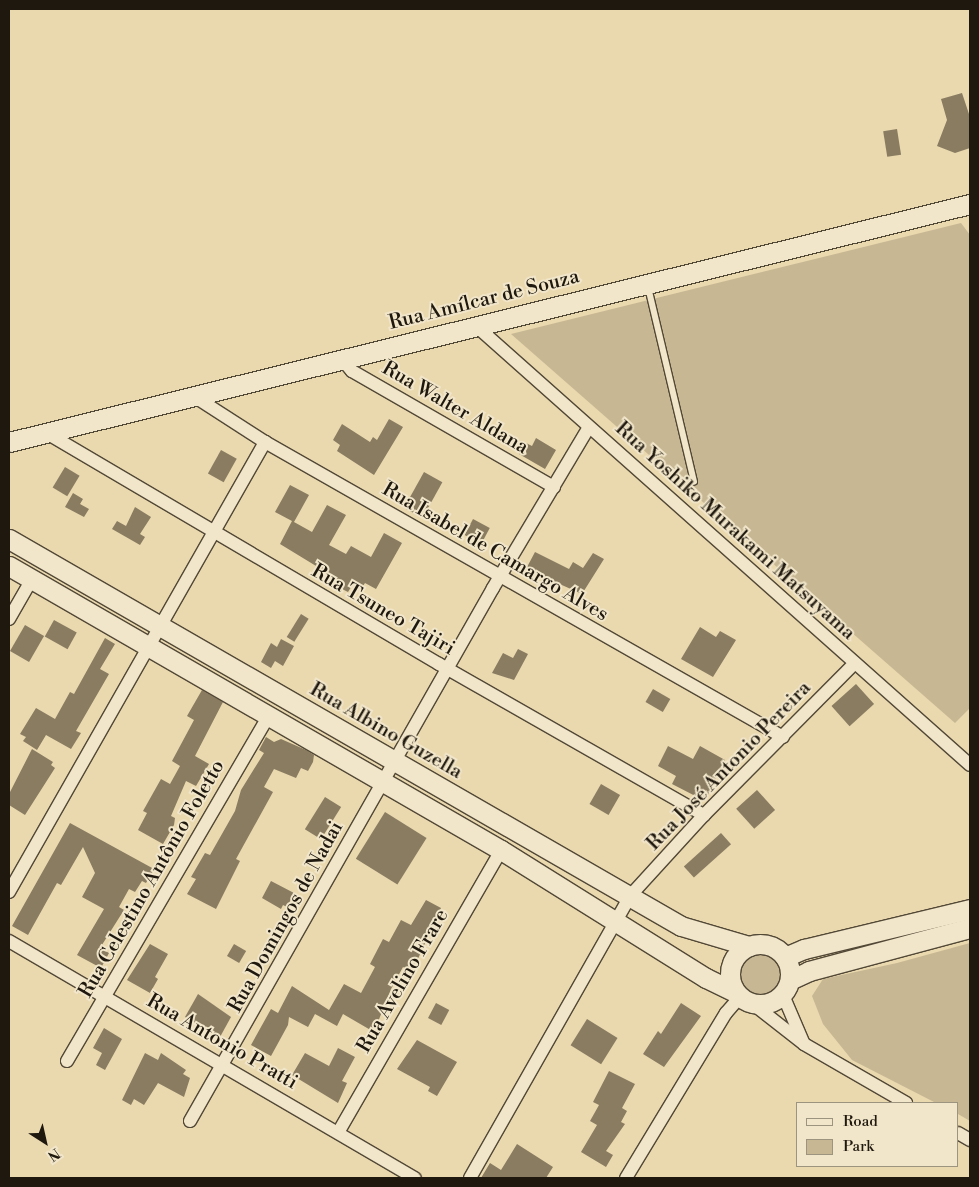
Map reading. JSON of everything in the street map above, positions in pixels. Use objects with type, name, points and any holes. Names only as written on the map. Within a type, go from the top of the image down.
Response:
[{"type":"street","name":"Rua Amílcar de Souza","points":[[9,442],[341,358],[970,204]]},
{"type":"street","name":"Rua Yoshiko Murakami Matsuyama","points":[[475,325],[970,765]]},
{"type":"street","name":"Rua Walter Aldana","points":[[341,358],[352,371],[554,487]]},
{"type":"street","name":"Rua Isabel de Camargo Alves","points":[[192,395],[265,442],[783,738]]},
{"type":"street","points":[[394,763],[500,577],[589,427]]},
{"type":"street","name":"Rua Tsuneo Tajiri","points":[[45,432],[448,670],[704,815]]},
{"type":"street","points":[[9,892],[265,442]]},
{"type":"street","name":"Rua Albino Guzella","points":[[9,539],[394,763],[681,926],[748,946]]},
{"type":"street","points":[[9,566],[501,850],[616,919],[706,978],[743,998],[804,1044],[904,1102]]},
{"type":"street","points":[[9,619],[32,579]]},
{"type":"street","name":"Rua José Antonio Pereira","points":[[616,919],[630,896],[704,815],[783,738],[855,662]]},
{"type":"street","name":"Rua Celestino Antônio Foletto","points":[[67,1061],[269,716]]},
{"type":"street","name":"Rua Domingos de Nadai","points":[[190,1121],[224,1065],[394,763]]},
{"type":"street","name":"Rua Avelino Frare","points":[[339,1131],[501,850]]},
{"type":"street","points":[[785,956],[804,949],[970,909]]},
{"type":"street","points":[[470,1178],[616,919]]},
{"type":"street","points":[[804,1044],[787,987],[785,956],[773,946],[748,946],[732,963],[730,978],[743,998],[769,1004],[787,987],[809,971],[970,928]]},
{"type":"street","name":"Rua Antonio Pratti","points":[[9,941],[339,1131],[415,1178]]},
{"type":"street","points":[[626,1178],[726,1013],[743,998]]},
{"type":"street","points":[[959,1134],[970,1140]]},
{"type":"lane","points":[[647,283],[694,482]]},
{"type":"green space","points":[[961,223],[970,235],[970,708],[955,723],[511,334]]},
{"type":"green space","points":[[970,943],[970,1121],[959,1115],[959,1102],[934,1102],[852,1060],[823,1024],[812,996],[823,979],[897,963]]},
{"type":"green space","points":[[761,955],[773,959],[779,965],[783,977],[779,989],[773,995],[761,999],[749,995],[743,989],[739,977],[743,965],[749,959]]},
{"type":"building","points":[[962,93],[970,117],[970,148],[955,153],[937,146],[947,120],[941,99]]},
{"type":"building","points":[[897,129],[901,155],[887,157],[883,131]]},
{"type":"building","points":[[389,419],[403,427],[374,475],[337,451],[340,445],[333,440],[342,424],[370,442],[373,437],[377,440]]},
{"type":"building","points":[[536,438],[556,450],[545,469],[519,454],[526,443],[532,446]]},
{"type":"building","points":[[221,450],[237,459],[224,482],[208,474]]},
{"type":"building","points":[[65,467],[80,476],[67,496],[53,488]]},
{"type":"building","points":[[424,472],[442,482],[422,518],[404,508]]},
{"type":"building","points":[[290,485],[309,495],[294,522],[312,532],[327,505],[346,515],[329,545],[346,554],[351,546],[371,557],[384,533],[402,543],[376,589],[365,583],[361,589],[353,584],[348,592],[336,586],[339,580],[280,544],[292,521],[275,512]]},
{"type":"building","points":[[73,493],[83,499],[80,504],[89,509],[84,517],[65,507]]},
{"type":"building","points":[[135,507],[151,517],[140,534],[145,537],[140,545],[112,529],[117,521],[126,526]]},
{"type":"building","points":[[473,519],[490,528],[481,544],[465,535]]},
{"type":"building","points":[[535,552],[569,569],[573,562],[583,568],[593,553],[604,559],[582,594],[526,569]]},
{"type":"building","points":[[301,614],[309,619],[294,642],[287,637]]},
{"type":"building","points":[[54,620],[77,633],[68,649],[45,637]]},
{"type":"building","points":[[25,625],[44,636],[29,662],[10,651]]},
{"type":"building","points":[[700,627],[716,637],[720,631],[736,640],[713,677],[681,659]]},
{"type":"building","points":[[105,638],[115,644],[100,669],[109,674],[76,731],[81,733],[71,749],[46,735],[37,750],[23,741],[26,737],[20,734],[36,708],[55,719],[70,692],[74,694]]},
{"type":"building","points":[[281,639],[294,646],[283,666],[275,661],[271,668],[261,662],[271,643],[277,647]]},
{"type":"building","points":[[518,649],[528,654],[514,680],[492,673],[503,653],[513,658]]},
{"type":"building","points":[[856,684],[874,704],[850,726],[831,706]]},
{"type":"building","points":[[653,689],[670,699],[663,712],[646,702]]},
{"type":"building","points":[[202,690],[223,702],[195,756],[209,764],[196,786],[186,781],[171,816],[175,818],[174,825],[163,844],[138,830],[147,813],[143,811],[161,779],[170,784],[180,766],[172,761],[194,720],[187,716]]},
{"type":"building","points":[[266,737],[274,742],[281,739],[306,750],[314,755],[313,762],[308,771],[301,768],[296,778],[274,769],[264,787],[273,792],[236,859],[240,861],[216,909],[187,894],[196,879],[191,877],[205,853],[210,855],[235,811],[241,790],[264,753],[259,750]]},
{"type":"building","points":[[668,746],[693,759],[700,746],[725,760],[705,801],[672,784],[676,776],[658,766]]},
{"type":"building","points":[[32,749],[53,762],[51,765],[55,768],[25,815],[9,805],[9,794]]},
{"type":"building","points":[[601,784],[620,795],[609,815],[590,804]]},
{"type":"building","points":[[757,790],[775,810],[754,829],[736,809]]},
{"type":"building","points":[[325,797],[341,807],[321,839],[305,829]]},
{"type":"building","points":[[385,812],[427,838],[397,885],[356,859]]},
{"type":"building","points":[[70,823],[154,869],[146,883],[142,881],[135,892],[129,889],[119,907],[124,910],[100,948],[109,953],[101,968],[77,955],[104,909],[82,897],[95,873],[83,847],[61,885],[57,883],[28,935],[12,926]]},
{"type":"building","points":[[721,833],[731,844],[694,878],[684,866]]},
{"type":"building","points":[[271,881],[294,893],[287,907],[283,905],[281,909],[262,898]]},
{"type":"building","points":[[426,900],[441,908],[412,972],[403,967],[391,989],[374,1032],[343,1014],[337,1026],[315,1014],[308,1027],[289,1017],[288,1025],[271,1056],[251,1045],[271,1009],[278,1013],[292,986],[329,1010],[344,984],[361,993],[375,967],[370,964],[383,939],[389,942],[401,920],[411,925]]},
{"type":"building","points":[[150,944],[168,954],[155,977],[158,979],[150,993],[127,980]]},
{"type":"building","points":[[234,944],[246,951],[239,963],[227,956]]},
{"type":"building","points":[[198,994],[231,1017],[220,1037],[185,1017]]},
{"type":"building","points":[[436,1003],[449,1010],[441,1025],[428,1018]]},
{"type":"building","points":[[681,1003],[701,1016],[664,1067],[643,1054],[658,1031],[661,1034]]},
{"type":"building","points":[[587,1019],[618,1038],[601,1064],[571,1045]]},
{"type":"building","points":[[104,1028],[122,1039],[105,1070],[96,1065],[102,1053],[93,1048]]},
{"type":"building","points":[[417,1040],[457,1062],[437,1096],[428,1091],[430,1087],[397,1069]]},
{"type":"building","points":[[338,1048],[355,1057],[342,1081],[347,1083],[338,1103],[292,1075],[305,1053],[329,1066]]},
{"type":"building","points":[[145,1053],[158,1060],[161,1053],[186,1070],[183,1074],[190,1078],[184,1097],[158,1083],[144,1105],[134,1099],[131,1105],[122,1100]]},
{"type":"building","points":[[609,1071],[635,1084],[622,1108],[627,1111],[621,1122],[625,1124],[606,1151],[613,1155],[606,1167],[581,1152],[597,1125],[590,1121],[599,1105],[593,1102]]},
{"type":"building","points":[[517,1144],[553,1167],[546,1178],[481,1178],[490,1163],[501,1170]]}]
